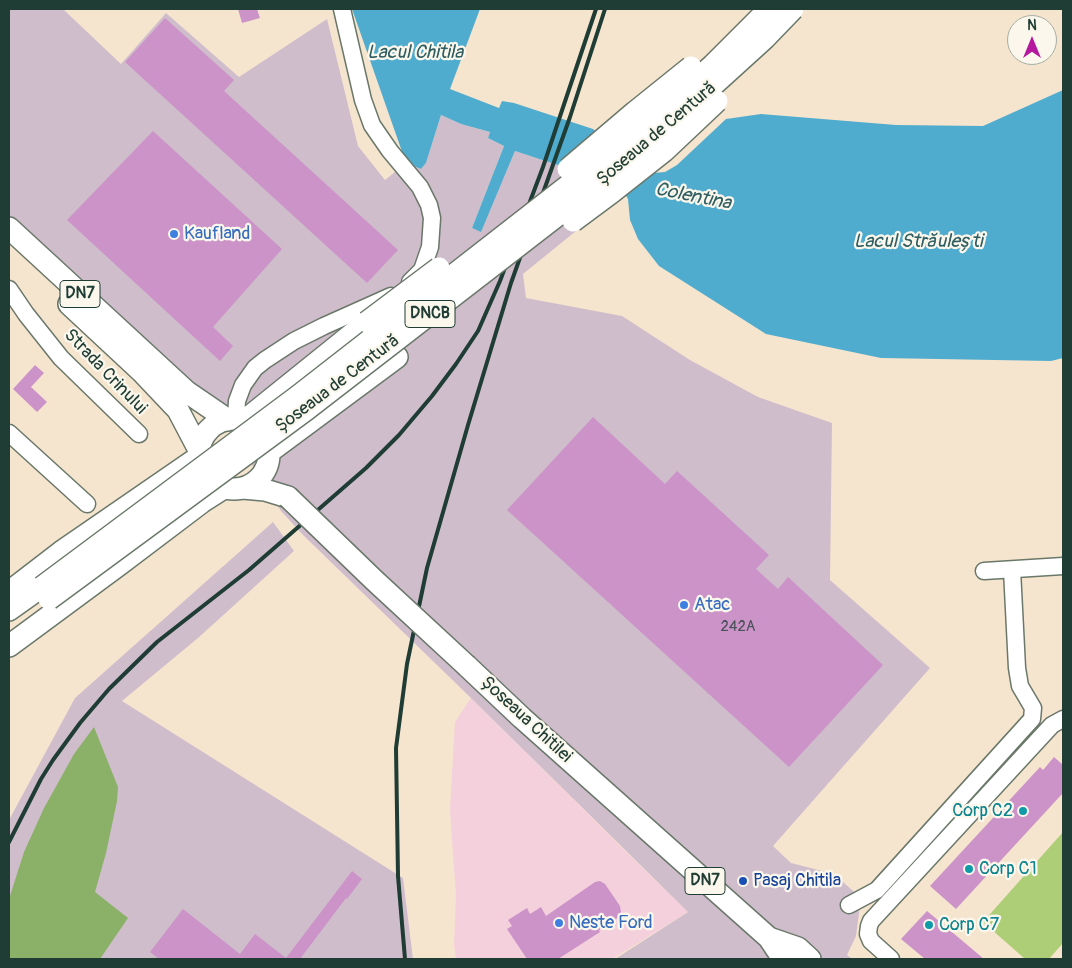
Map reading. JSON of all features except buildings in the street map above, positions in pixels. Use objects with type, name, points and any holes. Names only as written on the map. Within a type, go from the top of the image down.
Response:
[{"type":"main road","points":[[9,592],[61,552],[199,454],[201,441],[206,433],[220,422],[236,420],[550,184],[708,55],[757,9]]},
{"type":"main road","name":"Șoseaua de Centură","points":[[9,627],[45,593],[639,131],[713,65],[769,9]]},
{"type":"main road","name":"Șoseaua de Centură","points":[[9,610],[45,593],[299,414],[567,208],[657,136],[765,38],[793,9]]},
{"type":"main road","points":[[9,646],[202,502],[233,488],[256,482],[262,476],[268,457],[664,151],[726,92],[806,9]]},
{"type":"main road","name":"DN7","points":[[9,228],[187,392],[236,420],[252,424],[264,436],[268,457]]},
{"type":"main road","name":"DN7","points":[[9,248],[142,372],[178,410],[184,419],[199,454],[202,469],[208,478],[233,488]]},
{"type":"main road","name":"Șoseaua Chitilei","points":[[268,457],[275,477],[288,497],[529,725],[769,938],[783,959]]},
{"type":"main road","name":"Șoseaua Chitilei","points":[[233,488],[265,490],[288,497]]},
{"type":"main road","name":"Șoseaua Chitilei","points":[[769,938],[798,948],[810,959]]},
{"type":"street","points":[[236,420],[237,401],[243,385],[256,368],[294,341],[394,294],[422,270],[430,247],[432,231],[429,205],[420,187],[390,151],[372,125],[363,100],[342,9]]},
{"type":"street","name":"Strada Crinului","points":[[9,288],[26,314],[61,358],[138,434]]},
{"type":"street","points":[[9,434],[87,504]]},
{"type":"street","points":[[984,571],[1063,566]]},
{"type":"street","points":[[849,905],[877,890],[1032,719],[1032,708],[1020,686],[1017,668],[1012,570]]},
{"type":"street","points":[[891,959],[872,941],[868,934],[871,921],[1052,725],[1063,719]]},
{"type":"shaded area","points":[[9,9],[63,9],[121,64],[166,13],[239,77],[327,19],[358,146],[385,180],[406,163],[421,169],[426,163],[441,115],[461,124],[490,132],[488,138],[504,146],[472,228],[481,231],[515,151],[579,172],[624,192],[523,274],[526,298],[622,316],[690,360],[758,397],[832,423],[830,580],[930,668],[773,846],[791,863],[834,874],[861,898],[856,936],[847,955],[852,959],[615,959],[688,912],[303,535],[281,511],[234,436],[9,219]]},
{"type":"shaded area","points":[[273,522],[294,551],[198,638],[122,701],[403,878],[413,959],[9,959],[9,820],[75,698]]},
{"type":"shaded area","points":[[471,698],[688,912],[612,959],[456,959],[454,944],[456,896],[450,810],[455,722]]},
{"type":"green space","points":[[94,727],[118,787],[117,801],[106,853],[95,892],[128,918],[100,959],[9,959],[9,899],[24,852],[44,808],[74,754]]},
{"type":"green space","points":[[1063,832],[1063,943],[1049,959],[1025,959],[983,922]]},
{"type":"water","name":"Lacul Străulești","points":[[352,9],[480,9],[450,89],[499,108],[502,101],[514,103],[593,129],[653,173],[665,172],[677,165],[726,119],[761,114],[896,125],[983,126],[1063,90],[1063,358],[1051,361],[881,358],[766,334],[659,266],[638,239],[630,220],[628,199],[624,192],[579,172],[515,151],[481,232],[472,228],[504,146],[488,138],[490,132],[461,124],[441,115],[426,163],[421,169],[406,163]]},
{"type":"railway","points":[[9,842],[41,779],[53,760],[80,723],[109,689],[157,642],[249,570],[366,468],[399,435],[456,364],[478,331],[500,281],[543,167],[596,9]]},
{"type":"railway","points":[[405,959],[398,876],[396,748],[407,664],[427,568],[511,283],[570,117],[605,9]]},
{"type":"place","name":"Kaufland","points":[[174,234]]},
{"type":"place","name":"Atac","points":[[684,605]]},
{"type":"place","name":"Corp C2","points":[[1023,811]]},
{"type":"place","name":"Corp C1","points":[[969,869]]},
{"type":"place","name":"Pasaj Chitila","points":[[743,881]]},
{"type":"place","name":"Neste Ford","points":[[559,923]]},
{"type":"place","name":"Corp C7","points":[[929,925]]},
{"type":"water label","name":"Lacul Chitila","points":[[415,53]]},
{"type":"water label","name":"Colentina","points":[[693,197]]}]
